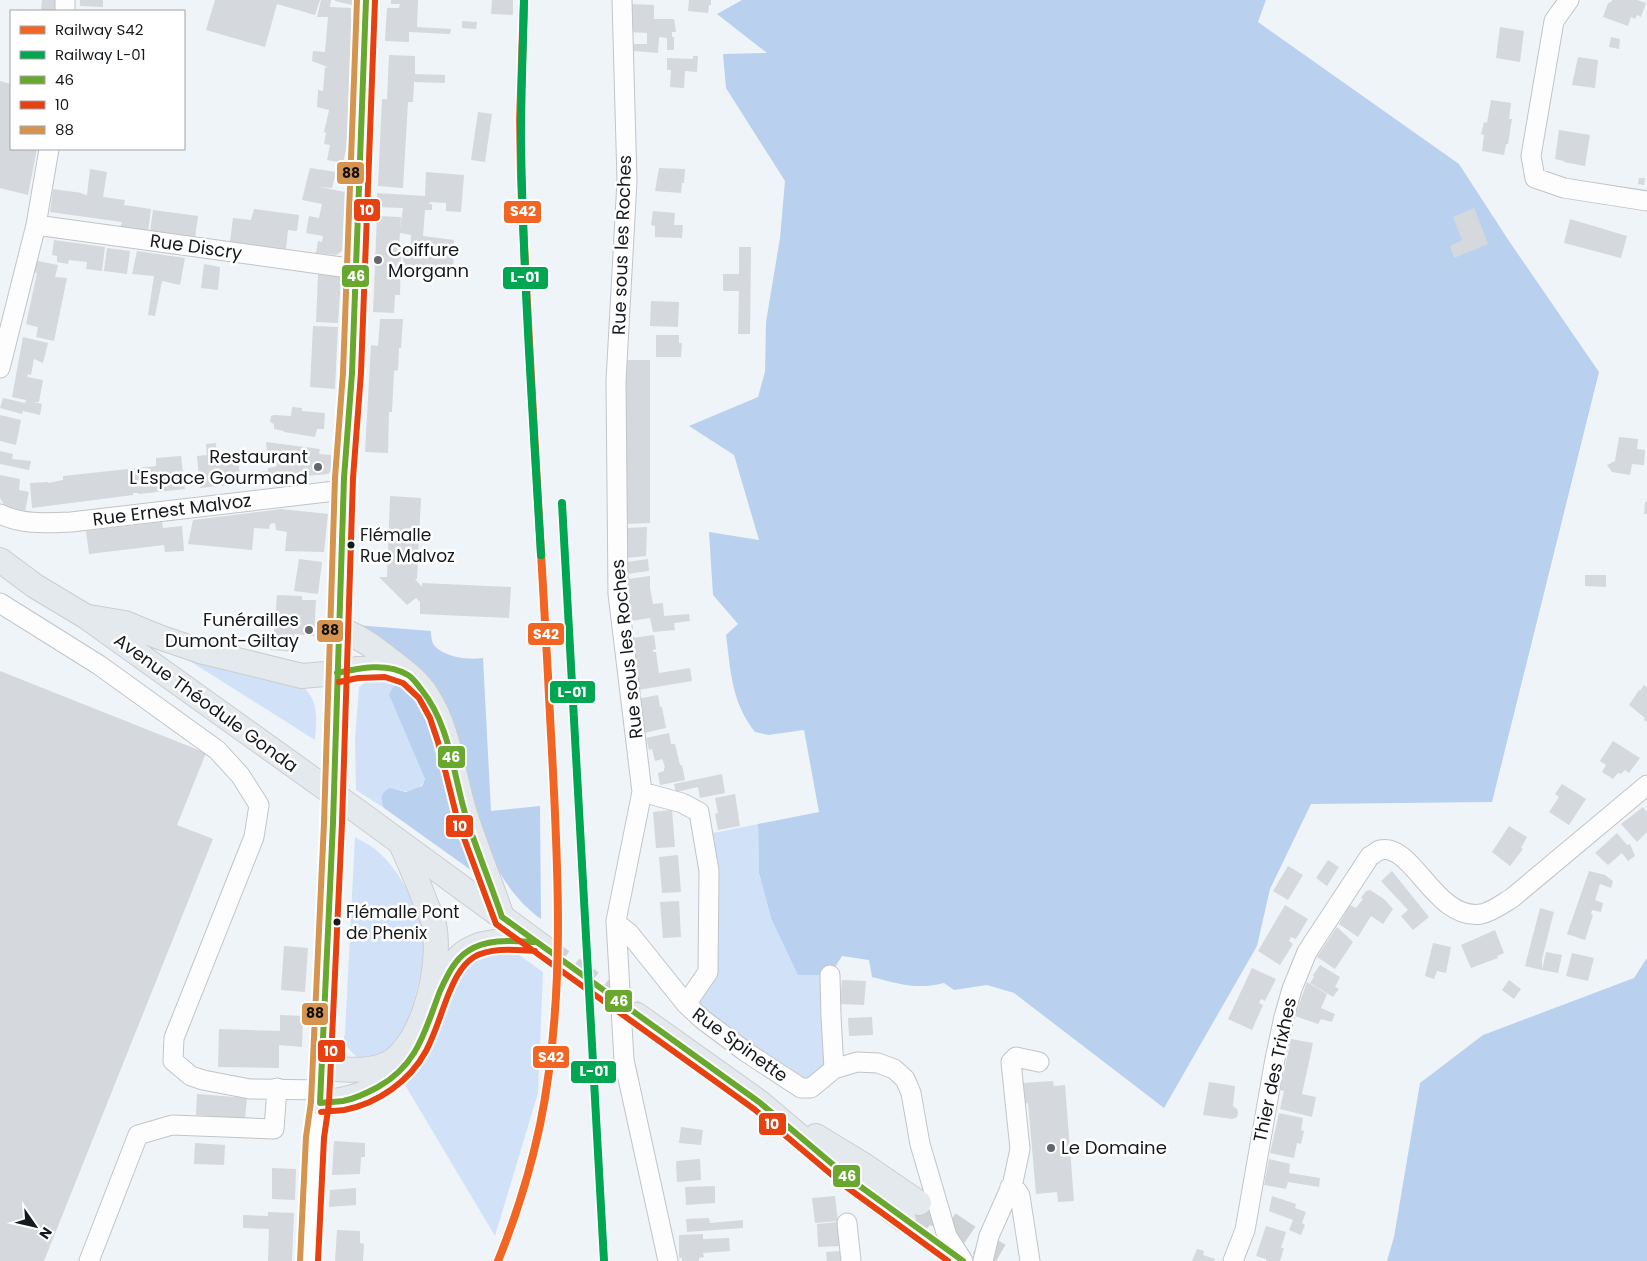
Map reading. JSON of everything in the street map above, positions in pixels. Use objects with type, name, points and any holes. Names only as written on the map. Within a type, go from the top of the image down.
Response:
[{"type":"main road","name":"Avenue Théodule Gonda","points":[[0,560],[35,586],[85,616],[539,944],[504,940],[475,947],[460,956],[447,975],[424,1035],[412,1057],[396,1075],[367,1092],[342,1101],[320,1087]]},
{"type":"main road","name":"Avenue Théodule Gonda","points":[[0,575],[35,586]]},
{"type":"main road","points":[[85,616],[125,623],[200,651],[302,676],[357,669],[386,668],[408,675]]},
{"type":"main road","points":[[339,629],[364,640],[408,675],[426,693],[438,716],[466,819],[502,917]]},
{"type":"main road","points":[[320,1087],[385,1065],[401,1054],[414,1035],[427,1004],[434,975],[437,950],[434,924],[400,843]]},
{"type":"main road","points":[[637,1015],[759,1102],[862,1164],[912,1212]]},
{"type":"street","points":[[309,1261],[333,823],[344,490],[352,373],[366,0]]},
{"type":"street","name":"Rue sous les Roches","points":[[622,0],[627,181],[616,381],[618,594],[642,792],[616,923],[624,1060],[668,1261]]},
{"type":"street","points":[[1569,0],[1554,20],[1531,156],[1535,178],[1564,188],[1647,201]]},
{"type":"street","points":[[0,368],[36,225],[49,150]]},
{"type":"street","name":"Rue Discry","points":[[36,225],[356,269]]},
{"type":"street","name":"Rue Ernest Malvoz","points":[[0,514],[19,522],[71,522],[344,490]]},
{"type":"street","points":[[0,603],[99,665],[217,750],[240,775],[259,805],[254,837],[174,1038],[174,1061],[191,1076],[250,1089],[320,1087]]},
{"type":"street","name":"Thier des Trixhes","points":[[1233,1261],[1246,1222],[1276,1052],[1292,989],[1308,952],[1370,856],[1380,850],[1393,852],[1406,860],[1441,899],[1452,908],[1464,914],[1482,914],[1512,898],[1647,785]]},
{"type":"street","points":[[642,792],[682,803],[699,812],[708,871],[708,972],[686,1004]]},
{"type":"street","name":"Rue Spinette","points":[[616,923],[629,933],[686,1004],[702,1019],[746,1052],[801,1088],[811,1088],[834,1069],[857,1062],[878,1063],[894,1069],[905,1079],[911,1093],[920,1144],[948,1236],[963,1261]]},
{"type":"street","points":[[830,975],[830,1016],[834,1069]]},
{"type":"street","points":[[983,1261],[989,1236],[1010,1187],[1020,1149],[1012,1062],[1016,1057],[1039,1062]]},
{"type":"street","points":[[89,1261],[138,1135],[172,1125],[274,1129],[277,1088]]},
{"type":"street","points":[[1010,1187],[1017,1191],[1020,1196],[1030,1261]]},
{"type":"street","points":[[847,1223],[851,1261]]},
{"type":"shaded area","points":[[742,0],[1266,0],[1258,22],[1459,164],[1509,241],[1599,372],[1492,802],[1311,804],[1270,889],[1257,946],[1164,1108],[1014,993],[987,985],[954,990],[944,983],[925,986],[899,984],[872,977],[869,960],[842,956],[830,975],[798,975],[771,918],[759,873],[758,824],[819,812],[804,730],[768,735],[755,732],[741,709],[733,686],[726,635],[738,624],[713,595],[709,532],[759,540],[734,455],[689,426],[758,397],[765,372],[766,322],[780,238],[785,181],[726,88],[723,54],[767,53],[717,14]]},
{"type":"shaded area","points":[[356,625],[431,631],[433,643],[443,652],[460,658],[483,658],[491,811],[540,806],[541,919],[523,904],[509,886],[496,867],[486,846],[441,702]]},
{"type":"shaded area","points":[[172,650],[304,688],[315,706],[315,740]]},
{"type":"shaded area","points":[[373,680],[395,684],[389,695],[425,778],[420,787],[413,791],[396,789],[381,800],[384,808],[356,790],[355,740],[359,687],[365,682]]},
{"type":"shaded area","points":[[395,684],[406,689],[421,705],[475,873],[384,808],[382,796],[384,792],[390,788],[406,792],[422,786],[425,779],[389,695]]},
{"type":"shaded area","points":[[758,824],[759,873],[771,918],[830,975],[834,1069],[811,1088],[686,1004],[708,972],[703,835]]},
{"type":"shaded area","points":[[355,837],[373,847],[395,870],[411,898],[422,928],[424,942],[423,966],[406,1034],[398,1045],[386,1054],[365,1060],[352,1052],[343,1041],[345,1033]]},
{"type":"shaded area","points":[[515,952],[543,972],[538,1093],[495,1236],[405,1085],[424,1059],[451,981],[481,954]]},
{"type":"shaded area","points":[[1647,958],[1647,1261],[1387,1261],[1394,1237],[1420,1083],[1483,1035],[1634,978]]},
{"type":"building","points":[[42,0],[56,0],[55,10],[41,10]]},
{"type":"building","points":[[80,0],[103,0],[103,7],[80,6]]},
{"type":"building","points":[[215,0],[320,0],[315,15],[277,4],[265,47],[206,30]]},
{"type":"building","points":[[321,0],[331,0],[330,7],[351,8],[349,114],[343,163],[327,160],[330,145],[324,144],[326,133],[324,132],[329,110],[317,107],[318,90],[323,91],[325,67],[330,68],[312,61],[313,51],[325,52],[328,17],[317,17]]},
{"type":"building","points":[[352,0],[352,5],[335,1]]},
{"type":"building","points":[[391,0],[418,0],[417,27],[451,29],[450,34],[409,32],[409,42],[385,41],[387,8],[399,8],[400,4],[391,4]]},
{"type":"building","points":[[492,0],[513,0],[513,15],[491,14]]},
{"type":"building","points":[[689,0],[711,0],[708,13],[688,11]]},
{"type":"building","points":[[1612,0],[1637,0],[1646,3],[1641,17],[1637,15],[1635,19],[1631,17],[1628,26],[1603,17],[1608,3]]},
{"type":"building","points":[[630,4],[654,5],[654,19],[674,19],[676,32],[672,32],[672,37],[674,37],[674,50],[667,50],[667,38],[659,37],[658,53],[634,51],[634,44],[647,44],[647,33],[628,32]]},
{"type":"building","points":[[462,21],[477,22],[476,29],[462,28]]},
{"type":"building","points":[[1500,27],[1524,31],[1520,62],[1496,58]]},
{"type":"building","points":[[1611,37],[1620,39],[1619,49],[1609,47]]},
{"type":"building","points":[[389,55],[415,56],[415,74],[445,75],[445,83],[414,82],[413,102],[408,102],[403,188],[378,186],[382,99],[387,99]]},
{"type":"building","points":[[693,56],[698,56],[697,72],[685,71],[684,88],[670,87],[671,70],[667,70],[667,58],[693,59]]},
{"type":"building","points":[[1578,57],[1598,60],[1595,88],[1572,85]]},
{"type":"building","points":[[0,81],[10,84],[10,150],[37,150],[28,195],[0,188]]},
{"type":"building","points":[[1491,100],[1511,103],[1509,119],[1512,119],[1508,144],[1506,144],[1504,155],[1482,151],[1484,135],[1481,134],[1484,122],[1487,123]]},
{"type":"building","points":[[478,112],[492,114],[485,162],[471,160]]},
{"type":"building","points":[[1559,130],[1590,135],[1585,166],[1555,159]]},
{"type":"building","points":[[310,168],[336,172],[332,188],[319,187],[345,192],[342,251],[336,255],[316,253],[318,241],[322,242],[323,236],[306,233],[309,216],[319,218],[322,204],[302,200]]},
{"type":"building","points":[[659,168],[685,169],[681,193],[655,191]]},
{"type":"building","points":[[90,169],[107,172],[103,197],[125,200],[124,205],[151,209],[148,232],[120,228],[122,222],[50,212],[53,189],[87,195]]},
{"type":"building","points":[[426,172],[464,175],[461,212],[446,211],[446,203],[431,202],[428,204],[432,204],[432,210],[425,210],[423,236],[454,240],[453,278],[402,276],[403,256],[409,256],[401,255],[400,295],[395,295],[394,313],[373,312],[377,216],[401,217],[400,229],[403,208],[377,207],[377,193],[425,196]],"holes":[[[400,233],[411,235],[410,256],[410,247],[399,246]]]},
{"type":"building","points":[[1639,178],[1645,178],[1644,185],[1638,184]]},
{"type":"building","points":[[1474,208],[1488,244],[1454,258],[1450,246],[1462,240],[1453,217]]},
{"type":"building","points":[[254,209],[299,215],[297,231],[288,230],[286,249],[230,242],[233,218],[251,220]]},
{"type":"building","points":[[153,210],[198,216],[195,238],[150,232]]},
{"type":"building","points":[[653,211],[675,213],[674,225],[683,225],[682,238],[655,237],[655,226],[651,225]]},
{"type":"building","points":[[1570,219],[1627,236],[1621,258],[1564,243]]},
{"type":"building","points":[[54,240],[105,247],[102,271],[86,269],[87,262],[69,260],[68,264],[57,262],[57,256],[52,255]]},
{"type":"building","points":[[739,247],[751,247],[750,334],[738,334],[739,291],[723,291],[723,274],[739,274]]},
{"type":"building","points":[[107,248],[130,251],[127,274],[104,271]]},
{"type":"building","points":[[137,251],[185,258],[180,285],[162,281],[155,316],[148,315],[154,276],[132,274]]},
{"type":"building","points":[[33,260],[58,265],[55,277],[67,278],[54,341],[36,337],[38,327],[26,324],[37,273],[31,271]]},
{"type":"building","points":[[204,264],[220,267],[218,290],[201,288]]},
{"type":"building","points":[[318,274],[341,277],[338,323],[316,322]]},
{"type":"building","points":[[651,301],[679,302],[678,327],[650,326]]},
{"type":"building","points":[[380,319],[403,319],[398,370],[394,371],[392,412],[389,412],[388,453],[365,452],[371,345],[378,346]]},
{"type":"building","points":[[313,326],[338,327],[335,389],[310,387]]},
{"type":"building","points":[[656,335],[679,335],[679,343],[682,343],[681,357],[656,357]]},
{"type":"building","points":[[23,337],[48,343],[43,363],[34,359],[31,375],[28,374],[27,377],[43,380],[39,402],[34,402],[42,404],[40,415],[23,411],[22,414],[0,408],[3,398],[25,403],[26,400],[12,397]]},
{"type":"building","points":[[626,360],[650,360],[650,523],[626,524]]},
{"type":"building","points":[[292,407],[302,408],[302,411],[325,413],[324,429],[317,429],[315,437],[274,429],[274,424],[270,422],[271,416],[291,416]]},
{"type":"building","points":[[0,415],[21,420],[16,445],[0,441]]},
{"type":"building","points":[[1619,437],[1638,439],[1637,449],[1645,450],[1644,465],[1632,464],[1630,475],[1612,472],[1607,465],[1615,461]]},
{"type":"building","points":[[266,442],[320,449],[319,454],[331,455],[331,471],[328,474],[260,480],[259,472],[268,471],[268,468],[277,465],[277,463],[268,463]]},
{"type":"building","points":[[216,443],[217,462],[238,460],[241,484],[200,488],[197,456],[207,455],[206,444]]},
{"type":"building","points":[[0,451],[13,454],[12,459],[31,461],[29,470],[0,464]]},
{"type":"building","points":[[181,456],[185,489],[133,493],[133,495],[32,508],[30,483],[48,483],[63,480],[63,476],[156,466],[156,458]]},
{"type":"building","points":[[0,475],[20,479],[19,490],[29,492],[25,511],[5,506],[0,498]]},
{"type":"building","points":[[390,496],[421,498],[417,579],[415,579],[422,587],[422,583],[511,587],[509,618],[420,614],[420,602],[416,598],[407,605],[379,577],[387,577]]},
{"type":"building","points":[[1645,502],[1647,502],[1647,514],[1644,514]]},
{"type":"building","points":[[281,509],[328,514],[324,552],[285,551],[287,532],[276,530],[275,523],[270,524],[269,529],[254,528],[252,550],[188,544],[193,520]]},
{"type":"building","points":[[162,522],[163,528],[182,526],[184,551],[165,552],[164,545],[89,554],[86,531]]},
{"type":"building","points":[[647,527],[646,556],[626,558],[626,528]]},
{"type":"building","points":[[299,559],[322,562],[318,594],[294,591]]},
{"type":"building","points":[[648,559],[649,571],[627,574],[627,562]]},
{"type":"building","points":[[1585,575],[1606,575],[1606,587],[1585,586]]},
{"type":"building","points":[[650,576],[653,604],[663,603],[664,616],[689,614],[690,621],[674,623],[675,630],[653,632],[650,618],[631,621],[627,579]]},
{"type":"building","points":[[277,595],[302,596],[302,600],[316,600],[314,636],[294,634],[296,636],[294,652],[270,650],[271,633],[274,633]]},
{"type":"building","points":[[654,635],[656,649],[653,652],[656,652],[659,673],[690,668],[692,681],[638,690],[632,638]]},
{"type":"building","points":[[0,671],[206,753],[177,825],[213,839],[44,1261],[0,1261]]},
{"type":"building","points":[[1644,685],[1647,687],[1647,722],[1644,720],[1645,718],[1629,705]]},
{"type":"building","points":[[658,695],[666,728],[644,733],[637,699]]},
{"type":"building","points":[[669,733],[671,744],[675,744],[685,780],[660,785],[658,773],[664,771],[665,767],[662,759],[655,761],[652,749],[649,750],[646,738]]},
{"type":"building","points":[[1613,741],[1640,758],[1629,773],[1625,770],[1621,774],[1618,773],[1613,779],[1602,772],[1606,765],[1600,761]]},
{"type":"building","points":[[722,774],[725,793],[700,798],[698,787],[676,792],[674,784]]},
{"type":"building","points":[[1562,784],[1586,799],[1569,825],[1549,812],[1559,797],[1555,794]]},
{"type":"building","points":[[735,794],[740,826],[718,830],[715,814],[718,813],[715,798]]},
{"type":"building","points":[[1643,807],[1647,812],[1647,832],[1637,842],[1621,824]]},
{"type":"building","points":[[672,810],[675,847],[656,848],[653,812]]},
{"type":"building","points":[[1509,826],[1527,837],[1521,848],[1523,849],[1510,866],[1492,852]]},
{"type":"building","points":[[1617,833],[1627,845],[1630,844],[1635,856],[1628,861],[1622,853],[1608,865],[1595,853]]},
{"type":"building","points":[[678,855],[681,892],[662,893],[659,857]]},
{"type":"building","points":[[1328,860],[1339,867],[1327,886],[1316,878]]},
{"type":"building","points":[[1288,866],[1303,875],[1288,900],[1273,891]]},
{"type":"building","points":[[1392,871],[1429,917],[1413,930],[1401,916],[1408,910],[1381,881]]},
{"type":"building","points":[[1589,871],[1605,875],[1613,881],[1611,888],[1600,884],[1595,900],[1603,903],[1601,912],[1592,910],[1591,914],[1593,915],[1585,940],[1567,934]]},
{"type":"building","points":[[1370,890],[1384,899],[1393,909],[1383,924],[1371,916],[1358,937],[1339,924],[1350,905],[1356,908],[1366,891]]},
{"type":"building","points":[[679,901],[681,937],[663,938],[660,902]]},
{"type":"building","points":[[1285,905],[1308,919],[1296,939],[1291,937],[1289,941],[1293,944],[1280,965],[1258,951]]},
{"type":"building","points":[[1540,908],[1554,912],[1542,959],[1542,970],[1525,966]]},
{"type":"building","points":[[1337,927],[1353,942],[1335,969],[1317,957]]},
{"type":"building","points":[[1495,930],[1504,953],[1497,956],[1498,958],[1471,968],[1461,945]]},
{"type":"building","points":[[1433,943],[1451,947],[1446,973],[1437,971],[1434,979],[1425,976]]},
{"type":"building","points":[[284,946],[308,948],[305,992],[281,990]]},
{"type":"building","points":[[1546,952],[1562,955],[1558,973],[1542,970]]},
{"type":"building","points":[[1572,953],[1594,958],[1588,981],[1566,976]]},
{"type":"building","points":[[1320,965],[1340,977],[1335,987],[1339,989],[1333,997],[1310,983]]},
{"type":"building","points":[[1252,968],[1276,979],[1265,1001],[1261,999],[1259,1003],[1263,1005],[1252,1030],[1228,1019]]},
{"type":"building","points":[[842,980],[866,981],[864,1005],[840,1004]]},
{"type":"building","points":[[1509,980],[1521,989],[1514,999],[1502,990]]},
{"type":"building","points":[[1307,982],[1327,994],[1321,1008],[1335,1014],[1332,1022],[1321,1019],[1318,1024],[1295,1016]]},
{"type":"building","points":[[280,1015],[303,1016],[302,1047],[279,1045],[279,1068],[218,1067],[219,1029],[280,1031]]},
{"type":"building","points":[[872,1017],[873,1035],[849,1036],[848,1018]]},
{"type":"building","points":[[1291,1039],[1313,1043],[1302,1094],[1316,1097],[1312,1117],[1280,1109],[1284,1091],[1280,1090]]},
{"type":"building","name":"Le Domaine","points":[[1053,1081],[1054,1086],[1065,1085],[1074,1201],[1058,1202],[1057,1192],[1036,1194],[1028,1103],[1025,1104],[1023,1083]]},
{"type":"building","points":[[1209,1082],[1235,1086],[1233,1106],[1237,1109],[1237,1117],[1233,1119],[1203,1115]]},
{"type":"building","points":[[197,1094],[247,1098],[245,1119],[196,1115]]},
{"type":"building","points":[[1279,1113],[1303,1118],[1301,1130],[1304,1131],[1301,1144],[1297,1143],[1294,1158],[1270,1153]]},
{"type":"building","points":[[681,1127],[703,1130],[701,1145],[679,1143]]},
{"type":"building","points":[[334,1141],[365,1143],[365,1157],[361,1157],[360,1174],[332,1175]]},
{"type":"building","points":[[195,1143],[225,1145],[224,1165],[194,1164]]},
{"type":"building","points":[[700,1159],[701,1180],[677,1182],[676,1161]]},
{"type":"building","points":[[1269,1159],[1290,1164],[1289,1173],[1320,1178],[1319,1187],[1288,1182],[1286,1189],[1264,1185]]},
{"type":"building","points":[[272,1168],[296,1169],[295,1200],[272,1199]]},
{"type":"building","points":[[715,1186],[715,1203],[686,1205],[685,1187]]},
{"type":"building","points":[[356,1188],[356,1205],[329,1207],[330,1190]]},
{"type":"building","points":[[835,1196],[838,1221],[815,1223],[812,1198]]},
{"type":"building","points":[[1272,1196],[1296,1204],[1295,1208],[1306,1212],[1302,1223],[1305,1225],[1301,1235],[1289,1230],[1293,1220],[1269,1211]]},
{"type":"building","points":[[268,1212],[294,1213],[292,1261],[268,1261],[269,1229],[243,1228],[243,1215],[268,1216]]},
{"type":"building","points":[[709,1218],[710,1223],[743,1220],[743,1228],[687,1232],[686,1219]]},
{"type":"building","points":[[838,1222],[840,1246],[818,1247],[817,1224]]},
{"type":"building","points":[[1266,1226],[1286,1232],[1281,1248],[1284,1248],[1280,1261],[1266,1261],[1266,1259],[1256,1256]]},
{"type":"building","points":[[337,1230],[360,1231],[360,1243],[364,1244],[363,1261],[335,1261]]},
{"type":"building","points":[[703,1234],[703,1239],[729,1238],[730,1251],[703,1253],[704,1257],[699,1258],[699,1261],[682,1261],[682,1258],[679,1258],[679,1235]]},
{"type":"building","points":[[1197,1249],[1204,1251],[1203,1255],[1215,1259],[1214,1261],[1192,1261]]},
{"type":"building","points":[[840,1251],[842,1261],[827,1261],[826,1252]]},
{"type":"tunnel","points":[[543,947],[637,1015]]},
{"type":"tunnel","points":[[919,1203],[975,1241],[1010,1261]]},
{"type":"tunnel","points":[[904,1220],[963,1261]]},
{"type":"rail line","name":"S42","points":[[498,1261],[522,1194],[540,1125],[549,1070],[558,958],[554,788],[521,178],[520,120],[524,0]]},
{"type":"rail line","name":"L-01","points":[[524,0],[521,122],[522,192],[541,555]]},
{"type":"rail line","name":"L-01","points":[[562,503],[604,1261]]},
{"type":"transit line","name":"88","points":[[300,1261],[306,1137],[311,1102],[324,823],[335,478],[343,373],[357,0]]},
{"type":"transit line","name":"46","points":[[320,1103],[333,823],[344,478],[352,373],[366,0]]},
{"type":"transit line","name":"10","points":[[318,1261],[324,1138],[329,1103],[342,823],[353,478],[361,373],[375,0]]},
{"type":"transit line","name":"46","points":[[337,673],[373,667],[391,668],[413,679],[431,703],[445,735],[467,820],[502,917]]},
{"type":"transit line","name":"10","points":[[339,682],[358,678],[385,677],[403,683],[419,698],[430,718],[458,822],[496,924],[754,1109],[845,1186],[948,1261]]},
{"type":"transit line","name":"46","points":[[502,917],[759,1102],[850,1179],[963,1261]]},
{"type":"transit line","name":"46","points":[[320,1103],[343,1101],[361,1096],[392,1078],[402,1068],[411,1057],[424,1033],[448,974],[468,951],[492,942],[535,942]]},
{"type":"transit line","name":"10","points":[[321,1112],[356,1107],[380,1097],[411,1072],[429,1045],[457,975],[474,957],[496,950],[535,951]]},
{"type":"place","name":"Coiffure Morgann","points":[[378,260]]},
{"type":"place","name":"Restaurant L'Espace Gourmand","points":[[318,467]]},
{"type":"place","name":"Flémalle Rue Malvoz","points":[[351,545]]},
{"type":"place","name":"Funérailles Dumont-Giltay","points":[[309,630]]},
{"type":"place","name":"Flémalle Pont de Phenix","points":[[337,922]]},
{"type":"place","name":"Le Domaine","points":[[1051,1148]]}]
